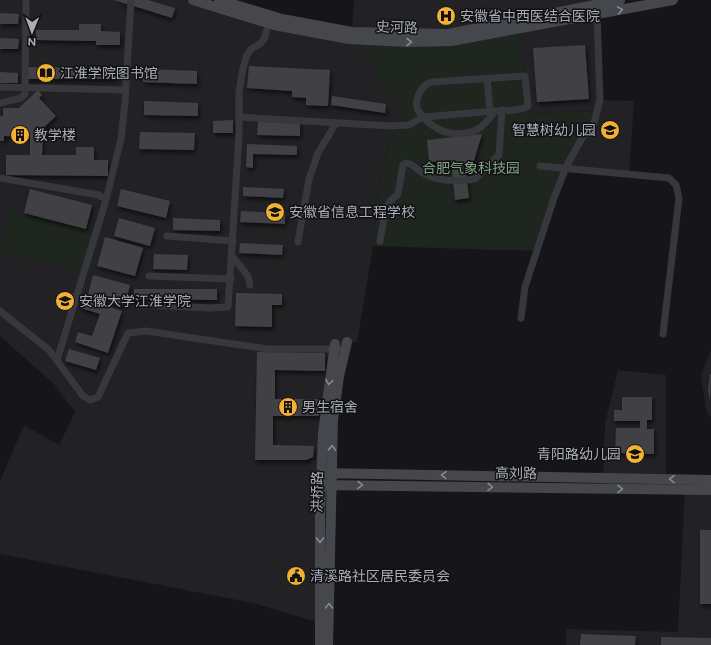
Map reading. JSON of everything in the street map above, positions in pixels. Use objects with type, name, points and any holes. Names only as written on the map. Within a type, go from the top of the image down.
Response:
[{"type":"street","points":[[0,103],[21,98],[25,94],[26,0]]},
{"type":"street","points":[[57,360],[106,200],[121,139],[126,90],[131,0]]},
{"type":"street","name":"史河路","points":[[193,0],[269,23],[349,39],[408,42],[444,41],[673,0]]},
{"type":"street","name":"史河路","points":[[219,0],[282,19],[352,32],[448,34],[620,0]]},
{"type":"street","points":[[521,318],[526,286],[554,198],[566,169],[582,138],[594,123],[600,100],[596,14]]},
{"type":"street","points":[[152,305],[210,308],[228,307],[233,241],[239,92],[245,61],[251,49],[260,44],[264,39],[269,23]]},
{"type":"street","points":[[239,117],[391,126],[409,125],[423,117],[496,111],[524,109],[528,106],[525,76],[431,82],[422,88],[417,105],[417,109],[423,117],[438,130],[447,134],[457,134],[478,129],[486,123],[496,111]]},
{"type":"street","points":[[380,241],[383,216],[390,201],[398,194],[403,165],[406,163],[411,163],[425,174],[437,178],[476,179],[499,155],[496,111],[487,78]]},
{"type":"street","points":[[0,87],[126,90]]},
{"type":"street","points":[[298,242],[309,179],[318,153],[336,123]]},
{"type":"street","points":[[540,166],[669,178],[676,185],[679,198],[663,334]]},
{"type":"street","points":[[0,178],[100,195],[106,200]]},
{"type":"street","points":[[166,236],[233,241]]},
{"type":"street","points":[[232,256],[248,276],[250,285]]},
{"type":"street","points":[[149,276],[231,278]]},
{"type":"street","points":[[0,311],[38,340],[57,360],[82,396],[90,400],[98,397],[128,333],[134,331],[146,331],[268,349],[346,346]]},
{"type":"street","name":"洪桥路","points":[[320,645],[327,473],[339,376],[346,346]]},
{"type":"street","name":"洪桥路","points":[[327,473],[326,404],[335,347]]},
{"type":"street","name":"高刘路","points":[[327,473],[711,480]]},
{"type":"street","name":"洪桥路","points":[[326,485],[328,645]]},
{"type":"street","name":"高刘路","points":[[326,485],[711,490]]},
{"type":"shaded area","name":"安徽大学江淮学院","points":[[0,0],[193,0],[359,40],[406,121],[390,142],[381,179],[373,246],[357,342],[335,344],[327,397],[320,623],[253,603],[0,554],[0,481],[24,425],[59,445],[75,412],[53,383],[0,336]]},
{"type":"shaded area","name":"安徽省中西医结合医院","points":[[354,0],[620,0],[448,34],[352,32]]},
{"type":"shaded area","points":[[597,14],[600,100],[634,101],[629,174],[566,169],[597,111],[529,113],[519,28]]},
{"type":"shaded area","points":[[711,350],[711,417],[707,414],[701,375]]},
{"type":"shaded area","name":"青阳路幼儿园","points":[[618,370],[666,375],[666,486],[603,485],[605,423]]},
{"type":"shaded area","points":[[685,486],[711,486],[711,645],[566,645],[566,629],[678,632]]},
{"type":"green space","name":"合肥气象科技园","points":[[519,28],[529,113],[597,111],[567,165],[537,251],[373,246],[381,179],[390,142],[405,121],[359,40]]},
{"type":"green space","points":[[8,209],[93,232],[81,271],[2,252]]},
{"type":"building","points":[[114,0],[148,0],[175,8],[172,18]]},
{"type":"building","points":[[0,13],[19,14],[18,24],[0,24]]},
{"type":"building","points":[[79,24],[101,24],[101,31],[120,32],[120,45],[96,45],[96,41],[36,40],[36,30],[79,30]]},
{"type":"building","points":[[0,38],[19,39],[18,49],[0,49]]},
{"type":"building","points":[[585,45],[589,99],[537,102],[533,48]]},
{"type":"building","points":[[249,66],[330,70],[328,106],[306,105],[306,98],[292,97],[292,91],[247,88]]},
{"type":"building","points":[[26,67],[116,69],[116,79],[26,79]]},
{"type":"building","points":[[143,69],[197,71],[197,84],[143,82]]},
{"type":"building","points":[[0,72],[18,73],[18,83],[0,83]]},
{"type":"building","name":"教学楼","points":[[38,90],[42,95],[39,98],[56,116],[38,133],[43,137],[42,155],[76,155],[76,147],[94,147],[94,160],[108,160],[108,176],[6,175],[6,155],[30,155],[30,137],[4,136],[4,141],[0,141],[0,116],[3,116],[3,108],[19,108]]},
{"type":"building","points":[[332,96],[386,104],[385,113],[331,105]]},
{"type":"building","points":[[144,101],[198,103],[198,116],[144,115]]},
{"type":"building","points":[[233,120],[233,133],[213,133],[213,121]]},
{"type":"building","points":[[258,122],[300,123],[300,136],[257,135]]},
{"type":"building","points":[[140,132],[195,133],[194,150],[139,149]]},
{"type":"building","points":[[482,134],[473,164],[465,165],[469,198],[455,200],[451,160],[429,162],[427,140]]},
{"type":"building","points":[[247,144],[297,146],[297,155],[253,154],[253,168],[246,167]]},
{"type":"building","points":[[243,187],[284,189],[283,198],[243,196]]},
{"type":"building","points":[[30,189],[92,205],[86,229],[24,213]]},
{"type":"building","points":[[121,189],[170,201],[166,218],[117,206]]},
{"type":"building","points":[[241,211],[285,213],[285,224],[240,222]]},
{"type":"building","points":[[119,218],[155,228],[150,246],[114,236]]},
{"type":"building","points":[[173,218],[220,220],[220,231],[173,230]]},
{"type":"building","points":[[105,237],[143,248],[135,276],[97,266]]},
{"type":"building","points":[[240,243],[283,245],[282,255],[239,253]]},
{"type":"building","points":[[154,254],[188,255],[187,270],[153,269]]},
{"type":"building","points":[[93,275],[130,285],[125,305],[88,295]]},
{"type":"building","points":[[134,289],[217,289],[217,300],[134,299]]},
{"type":"building","points":[[236,293],[282,294],[282,305],[272,305],[272,327],[235,326]]},
{"type":"building","points":[[84,299],[122,311],[108,353],[75,342],[78,332],[92,336],[100,314],[81,308]]},
{"type":"building","points":[[69,349],[100,358],[96,370],[65,361]]},
{"type":"building","name":"男生宿舍","points":[[257,352],[325,353],[325,371],[275,370],[275,399],[319,399],[319,416],[273,416],[273,445],[314,446],[313,457],[306,460],[255,460]]},
{"type":"building","points":[[711,374],[710,402],[708,390]]},
{"type":"building","points":[[622,397],[652,397],[652,420],[647,420],[647,429],[654,429],[654,454],[615,453],[616,428],[640,428],[640,421],[614,421],[614,410],[622,410]]},
{"type":"building","points":[[700,530],[711,530],[711,604],[700,604]]},
{"type":"building","points":[[581,634],[636,636],[635,645],[580,645]]},
{"type":"building","points":[[661,637],[711,638],[711,645],[661,645]]},
{"type":"place","name":"安徽省中西医结合医院","points":[[446,16]]},
{"type":"place","name":"江淮学院图书馆","points":[[46,73]]},
{"type":"place","name":"智慧树幼儿园","points":[[610,130]]},
{"type":"place","name":"教学楼","points":[[20,135]]},
{"type":"place","name":"安徽省信息工程学校","points":[[275,212]]},
{"type":"place","name":"安徽大学江淮学院","points":[[65,301]]},
{"type":"place","name":"男生宿舍","points":[[288,407]]},
{"type":"place","name":"青阳路幼儿园","points":[[635,454]]},
{"type":"place","name":"清溪路社区居民委员会","points":[[296,576]]}]
